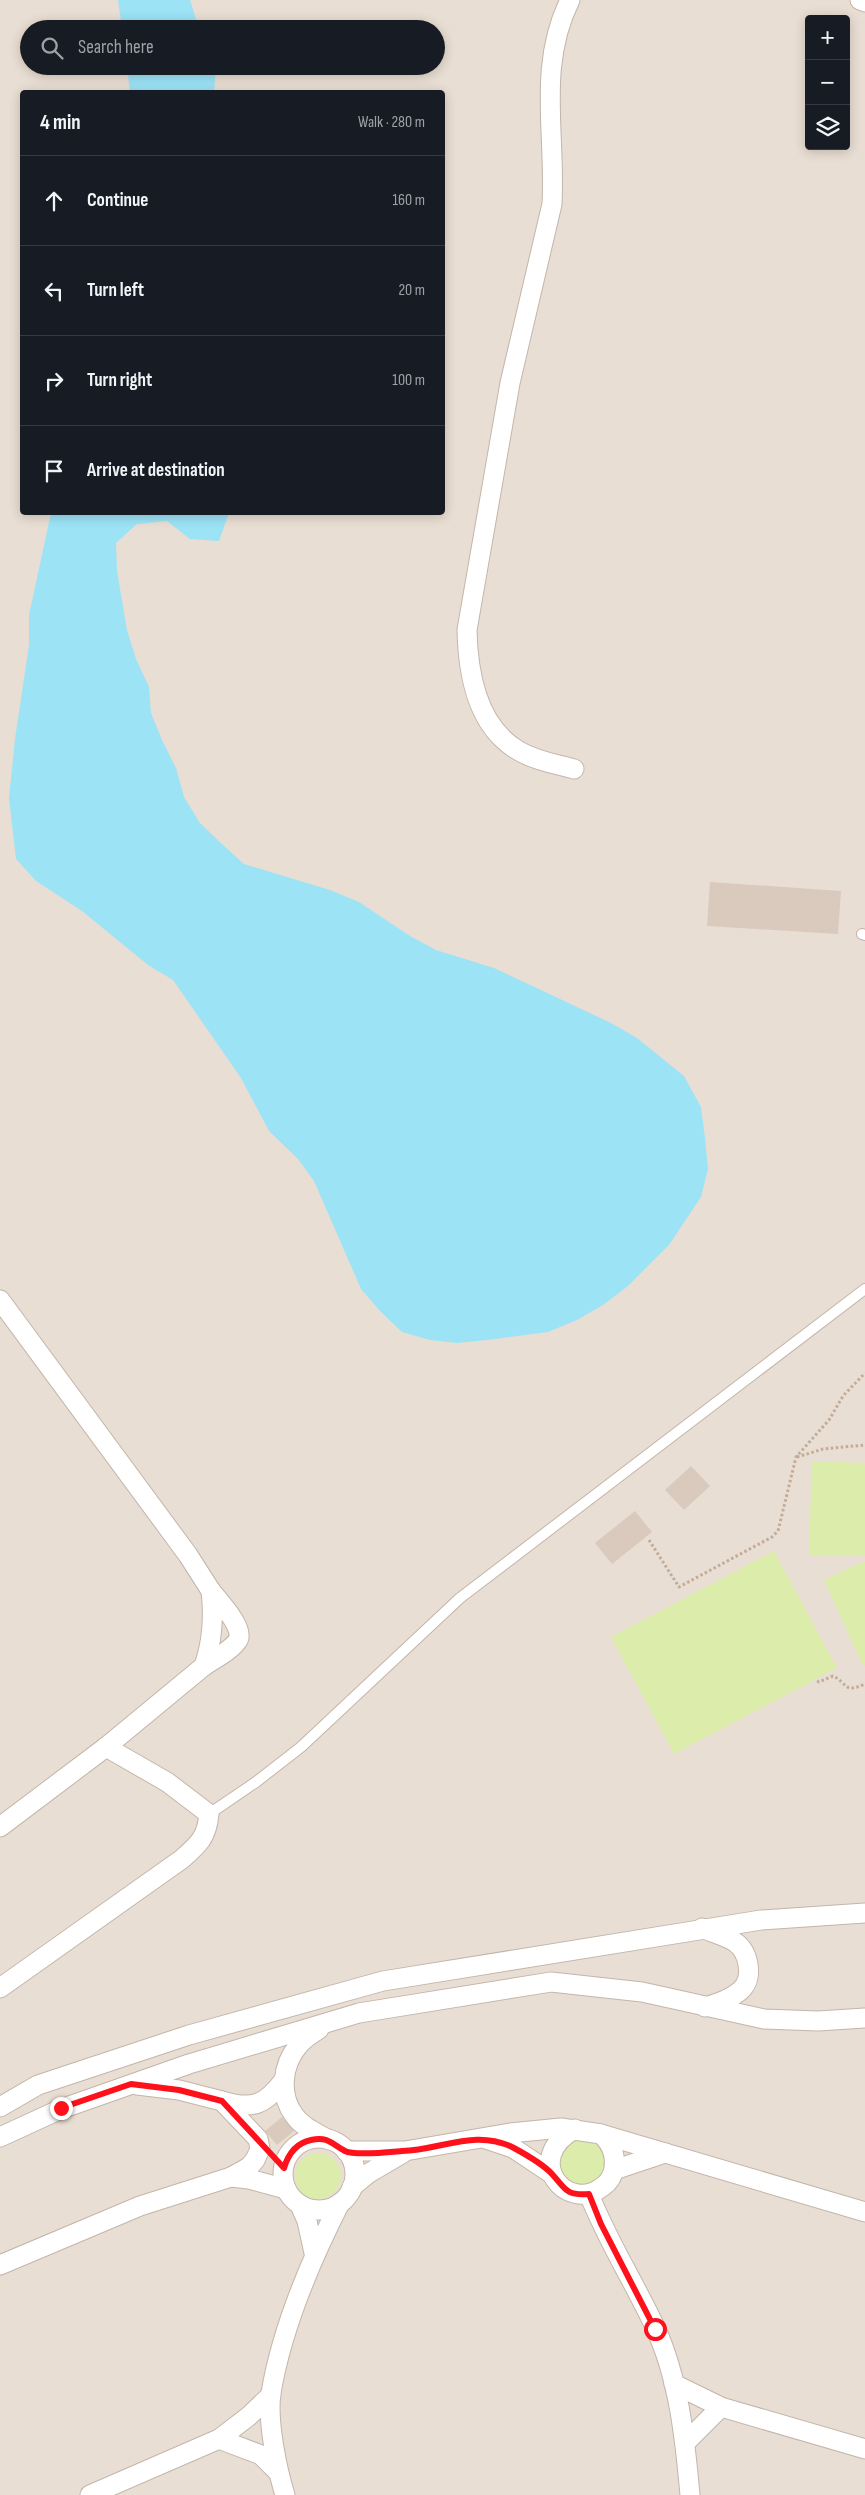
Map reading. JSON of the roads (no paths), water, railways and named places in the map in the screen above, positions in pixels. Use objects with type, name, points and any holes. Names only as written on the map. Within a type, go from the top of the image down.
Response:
[{"type":"street","points":[[570,0],[560,19],[549,76],[554,180],[552,204],[510,383],[467,630],[468,655],[474,690],[482,708],[499,736],[521,752],[574,769]]},
{"type":"street","points":[[860,0],[865,2]]},
{"type":"street","points":[[0,1300],[188,1555],[211,1591],[235,1622],[240,1634],[238,1640],[228,1649],[204,1666],[106,1747],[0,1827]]},
{"type":"street","points":[[204,1666],[213,1630],[211,1591]]},
{"type":"street","points":[[0,1988],[182,1859],[200,1843],[208,1830],[209,1814],[167,1782],[106,1747]]},
{"type":"street","points":[[0,2106],[38,2085],[189,2035],[383,1981],[702,1928],[761,1920],[865,1913]]},
{"type":"street","points":[[702,1928],[736,1943],[746,1956],[749,1971],[742,1990],[726,2000],[704,2007]]},
{"type":"street","points":[[0,2137],[61,2108],[189,2064],[327,2022],[359,2013],[550,1982],[642,1992],[704,2007],[773,2020],[818,2021],[865,2018]]},
{"type":"street","points":[[327,2022],[299,2044],[290,2057],[284,2080],[284,2092],[294,2116],[303,2124],[346,2151],[354,2168],[352,2187]]},
{"type":"street","points":[[131,2084],[179,2090],[244,2106],[262,2102],[273,2095],[284,2080]]},
{"type":"street","points":[[222,2101],[284,2168]]},
{"type":"street","points":[[346,2151],[405,2151],[482,2138],[561,2128],[575,2129],[601,2134],[865,2212]]},
{"type":"street","points":[[552,2174],[550,2165],[553,2148],[564,2135],[575,2129]]},
{"type":"street","points":[[482,2138],[513,2148],[552,2174],[563,2188],[572,2193],[589,2194],[606,2185],[614,2170],[615,2158],[612,2148],[601,2134]]},
{"type":"street","points":[[0,2265],[140,2206],[231,2177],[255,2160],[260,2149],[258,2139]]},
{"type":"street","points":[[286,2189],[284,2168],[286,2159],[300,2144],[310,2140],[330,2140]]},
{"type":"street","points":[[285,2495],[277,2471],[271,2395],[288,2327],[314,2253],[340,2203],[352,2187],[369,2173],[405,2151]]},
{"type":"street","points":[[614,2170],[665,2153]]},
{"type":"street","points":[[231,2177],[249,2179],[286,2189],[300,2205],[307,2222],[314,2253]]},
{"type":"street","points":[[589,2194],[601,2224],[655,2329],[674,2384],[685,2443],[690,2495]]},
{"type":"street","points":[[300,2205],[320,2210],[331,2208],[340,2203]]},
{"type":"street","points":[[674,2384],[721,2407],[865,2449]]},
{"type":"street","points":[[90,2495],[219,2439],[249,2416],[271,2395]]},
{"type":"street","points":[[685,2443],[721,2407]]},
{"type":"street","points":[[219,2439],[261,2456],[277,2471]]},
{"type":"lane","points":[[209,1814],[256,1782],[301,1747],[460,1598],[865,1289]]},
{"type":"water","points":[[118,0],[190,0],[196,20],[121,20]]},
{"type":"water","points":[[128,75],[215,75],[214,90],[130,90]]},
{"type":"water","points":[[51,515],[228,515],[219,541],[190,539],[167,521],[137,524],[116,543],[117,571],[127,630],[136,659],[149,687],[151,713],[176,768],[184,797],[200,823],[244,864],[330,890],[359,902],[410,936],[436,950],[494,968],[611,1023],[637,1038],[684,1076],[701,1107],[708,1169],[701,1197],[669,1245],[628,1286],[603,1305],[577,1320],[548,1332],[487,1340],[457,1343],[430,1340],[402,1332],[380,1311],[361,1289],[314,1181],[298,1159],[269,1131],[241,1078],[173,980],[148,965],[82,911],[36,881],[16,859],[9,798],[15,739],[29,645],[29,615]]}]
